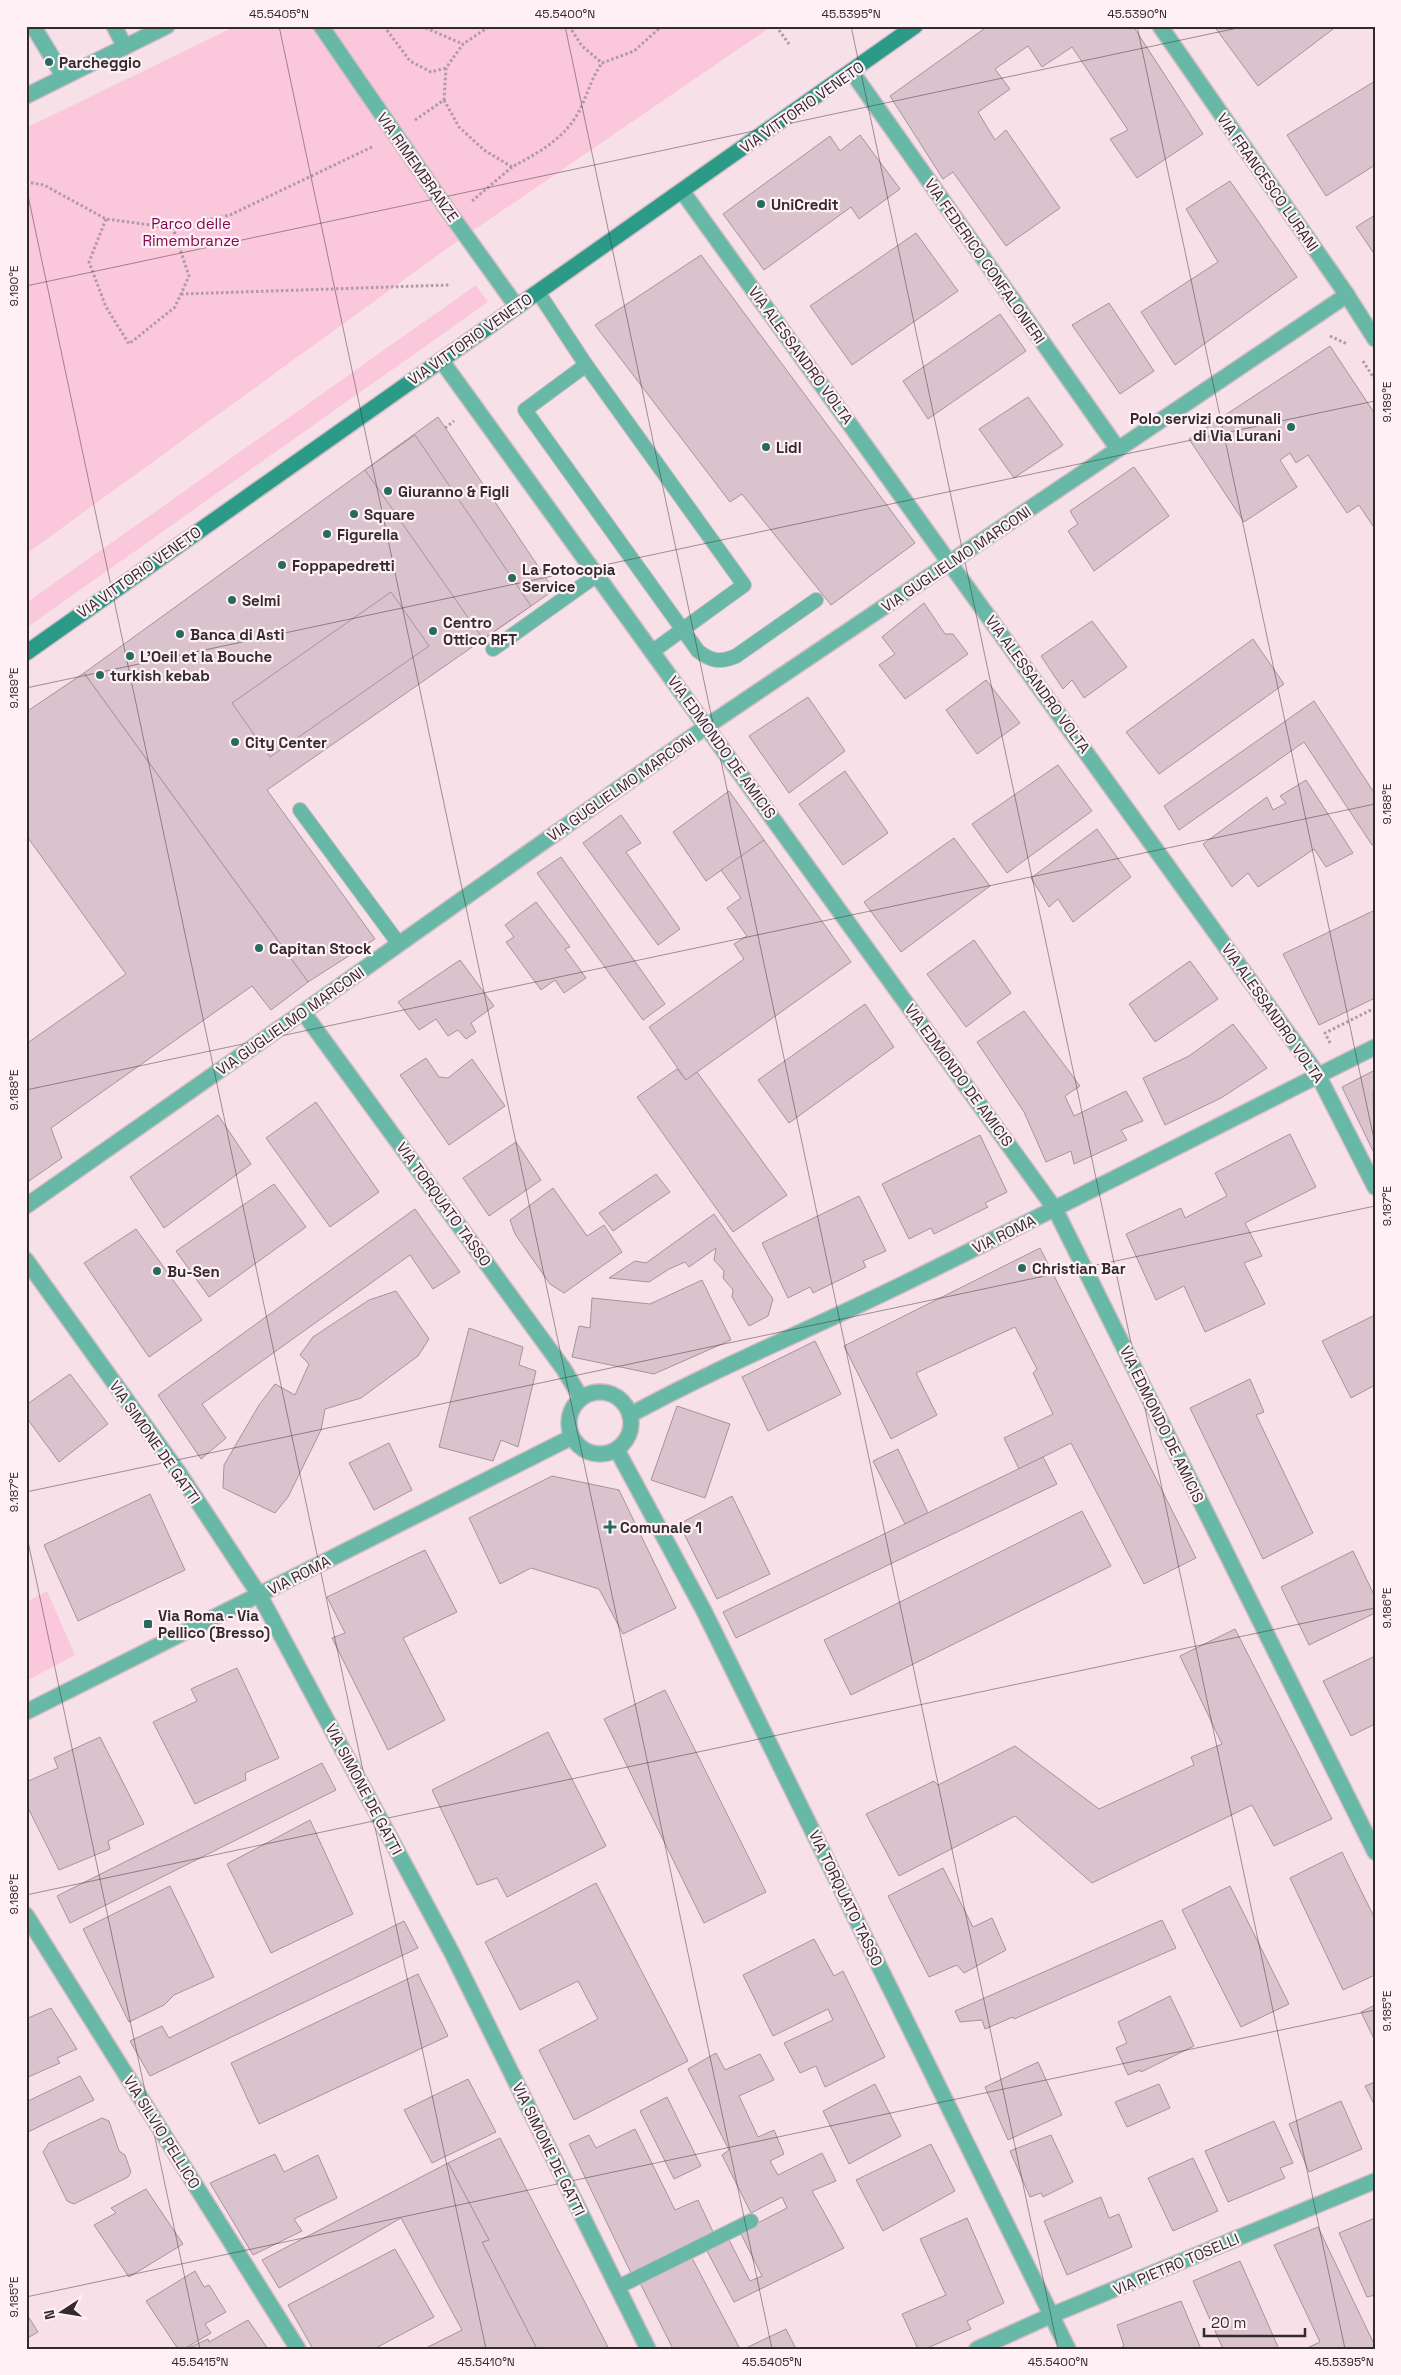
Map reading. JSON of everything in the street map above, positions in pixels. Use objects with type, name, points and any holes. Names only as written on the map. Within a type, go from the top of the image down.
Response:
[{"type":"main road","name":"VIA VITTORIO VENETO","points":[[26,653],[915,26]]},
{"type":"street","points":[[33,26],[64,78]]},
{"type":"street","points":[[114,26],[124,47]]},
{"type":"street","points":[[26,96],[167,26]]},
{"type":"street","name":"VIA RIMEMBRANZE","points":[[321,26],[451,215],[517,307]]},
{"type":"street","name":"VIA FRANCESCO LURANI","points":[[1160,26],[1347,295],[1375,339]]},
{"type":"street","name":"VIA FEDERICO CONFALONIERI","points":[[852,72],[1118,449]]},
{"type":"street","name":"VIA ALESSANDRO VOLTA","points":[[682,192],[1318,1075],[1375,1188]]},
{"type":"street","name":"VIA GUGLIELMO MARCONI","points":[[26,1206],[707,726],[1347,295]]},
{"type":"street","name":"VIA EDMONDO DE AMICIS","points":[[441,360],[653,650],[1056,1209],[1375,1852]]},
{"type":"street","name":"VIA TORQUATO TASSO","points":[[303,1012],[563,1368],[580,1398]]},
{"type":"street","name":"VIA ROMA","points":[[630,1415],[1056,1209],[1375,1047]]},
{"type":"street","name":"VIA SIMONE DE GATTI","points":[[26,1260],[179,1473],[260,1596],[452,1953],[648,2349]]},
{"type":"street","points":[[602,1391],[615,1395],[625,1403],[630,1415],[631,1428],[629,1434],[626,1441],[617,1450],[604,1454],[592,1453],[580,1447],[572,1437],[569,1424],[571,1411],[580,1398],[589,1393],[602,1391]]},
{"type":"street","name":"VIA ROMA","points":[[26,1712],[260,1596],[572,1437]]},
{"type":"street","name":"VIA TORQUATO TASSO","points":[[617,1450],[704,1612],[1068,2349]]},
{"type":"street","name":"VIA SILVIO PELLICO","points":[[26,1915],[298,2349]]},
{"type":"street","name":"VIA PIETRO TOSELLI","points":[[977,2349],[1052,2315],[1375,2181]]},
{"type":"lane","points":[[538,292],[586,365],[744,585],[653,650]]},
{"type":"lane","points":[[586,365],[525,410],[698,651],[710,660],[725,661],[736,656],[816,600]]},
{"type":"lane","points":[[493,649],[597,575]]},
{"type":"lane","points":[[300,810],[399,944]]},
{"type":"lane","points":[[618,2287],[751,2221]]},
{"type":"path","points":[[384,26],[410,62],[432,72],[446,68]]},
{"type":"path","points":[[421,26],[463,44]]},
{"type":"path","points":[[490,26],[463,44],[446,68],[444,100],[459,127],[484,150],[512,167]]},
{"type":"path","points":[[569,26],[582,46],[602,63]]},
{"type":"path","points":[[451,215],[471,202],[512,167],[562,135],[582,106],[591,78],[602,63],[634,51],[662,26]]},
{"type":"path","points":[[776,26],[789,44]]},
{"type":"path","points":[[26,182],[44,185],[106,219],[173,228],[230,216],[396,135],[444,100]]},
{"type":"path","points":[[106,219],[89,262],[106,308],[129,344],[174,307],[188,276],[173,228]]},
{"type":"path","points":[[181,294],[449,285]]},
{"type":"path","points":[[1317,316],[1329,335],[1350,347]]},
{"type":"path","points":[[1361,358],[1375,380]]},
{"type":"path","points":[[1340,1064],[1325,1033],[1375,1008]]},
{"type":"green space","name":"Parco delle Rimembranze","points":[[236,26],[772,26],[449,247],[26,554],[26,128]]},
{"type":"green space","points":[[476,285],[488,302],[26,628],[26,603]]},
{"type":"green space","points":[[47,1591],[75,1655],[26,1681],[26,1602]]},
{"type":"building","points":[[988,26],[1133,26],[1203,134],[1137,178],[1110,139],[1128,130],[1072,47],[1042,67],[1028,46],[995,69],[1010,89],[978,112],[995,140],[1006,130],[1060,208],[1006,246],[953,172],[943,179],[890,96]]},
{"type":"building","points":[[1214,26],[1337,26],[1258,86]]},
{"type":"building","points":[[1375,81],[1375,165],[1326,196],[1287,135]]},
{"type":"building","points":[[860,135],[900,189],[859,219],[851,207],[764,270],[723,214],[830,136],[840,151]]},
{"type":"building","points":[[1230,181],[1297,277],[1175,365],[1141,312],[1218,262],[1186,209]]},
{"type":"building","points":[[1375,215],[1375,255],[1356,227]]},
{"type":"building","points":[[916,233],[958,291],[852,365],[810,306]]},
{"type":"building","name":"Lidl","points":[[701,255],[915,543],[831,605],[742,494],[730,502],[595,325]]},
{"type":"building","points":[[1109,303],[1154,371],[1120,394],[1072,325]]},
{"type":"building","points":[[1000,314],[1026,351],[928,419],[903,381]]},
{"type":"building","name":"Polo servizi comunali di Via Lurani","points":[[1330,346],[1375,414],[1375,529],[1359,505],[1347,513],[1308,455],[1296,463],[1290,453],[1280,460],[1297,487],[1244,522],[1189,439]]},
{"type":"building","points":[[1028,397],[1063,445],[1014,478],[979,429]]},
{"type":"building","name":"City Center","points":[[438,417],[554,590],[267,790],[375,939],[308,982],[84,673]]},
{"type":"building","points":[[415,435],[531,606],[483,639],[365,470]]},
{"type":"building","points":[[1134,467],[1169,516],[1094,571],[1068,531],[1078,524],[1070,511]]},
{"type":"building","points":[[391,592],[429,646],[270,757],[232,703]]},
{"type":"building","points":[[924,603],[945,634],[953,634],[968,654],[905,699],[879,665],[895,654],[882,637]]},
{"type":"building","points":[[1092,621],[1127,667],[1084,698],[1072,680],[1063,689],[1041,656]]},
{"type":"building","points":[[1253,639],[1284,684],[1159,774],[1126,732]]},
{"type":"building","points":[[84,673],[308,982],[271,1010],[252,986],[51,1128],[62,1158],[26,1183],[26,1044],[126,974],[26,835],[26,712]]},
{"type":"building","points":[[986,680],[1020,723],[977,754],[946,710]]},
{"type":"building","points":[[808,697],[845,751],[789,793],[749,736]]},
{"type":"building","points":[[1314,701],[1375,794],[1375,844],[1372,845],[1304,742],[1179,830],[1164,806]]},
{"type":"building","points":[[1058,765],[1092,811],[1007,873],[972,824]]},
{"type":"building","points":[[845,771],[888,833],[843,865],[799,804]]},
{"type":"building","points":[[1306,780],[1353,853],[1326,867],[1314,849],[1258,887],[1248,873],[1232,887],[1203,844],[1267,797],[1273,810],[1286,803],[1280,796]]},
{"type":"building","points":[[729,791],[764,840],[706,881],[673,832]]},
{"type":"building","points":[[621,815],[641,843],[626,852],[680,929],[658,945],[583,843]]},
{"type":"building","points":[[1097,829],[1131,877],[1073,922],[1058,899],[1049,907],[1031,878]]},
{"type":"building","points":[[954,838],[990,886],[901,952],[864,902]]},
{"type":"building","points":[[764,840],[851,962],[686,1080],[649,1027],[744,959],[734,944],[747,936],[727,908],[741,898],[721,870]]},
{"type":"building","points":[[561,857],[665,1004],[643,1020],[537,873]]},
{"type":"building","points":[[536,902],[570,947],[565,949],[586,978],[564,993],[555,980],[541,990],[506,942],[514,937],[505,925]]},
{"type":"building","points":[[1375,910],[1375,998],[1319,1025],[1283,954]]},
{"type":"building","points":[[974,940],[1011,993],[966,1027],[927,974]]},
{"type":"building","points":[[460,960],[494,1006],[471,1023],[476,1032],[466,1039],[458,1030],[448,1036],[436,1019],[419,1030],[398,1002]]},
{"type":"building","points":[[1190,961],[1218,999],[1155,1042],[1129,1004]]},
{"type":"building","points":[[865,1004],[894,1047],[789,1123],[758,1080]]},
{"type":"building","points":[[1024,1011],[1080,1086],[1065,1096],[1074,1116],[1126,1091],[1143,1121],[1121,1130],[1127,1140],[1074,1164],[1071,1151],[1046,1162],[1024,1112],[977,1042]]},
{"type":"building","points":[[1233,1024],[1267,1068],[1221,1098],[1165,1125],[1143,1078],[1189,1056]]},
{"type":"building","points":[[426,1058],[439,1077],[448,1078],[472,1059],[505,1106],[449,1145],[400,1075]]},
{"type":"building","points":[[677,1069],[686,1080],[697,1072],[787,1195],[733,1232],[637,1097]]},
{"type":"building","points":[[1375,1070],[1373,1094],[1375,1155],[1342,1087]]},
{"type":"building","points":[[316,1102],[379,1192],[330,1227],[266,1138]]},
{"type":"building","points":[[218,1115],[251,1164],[164,1228],[130,1177]]},
{"type":"building","points":[[1290,1134],[1316,1187],[1245,1223],[1262,1256],[1244,1263],[1265,1304],[1205,1332],[1184,1286],[1156,1300],[1126,1234],[1181,1208],[1185,1218],[1227,1196],[1215,1173]]},
{"type":"building","points":[[980,1135],[1007,1192],[985,1203],[988,1207],[934,1234],[931,1228],[909,1239],[882,1184]]},
{"type":"building","points":[[516,1142],[541,1180],[489,1216],[463,1178]]},
{"type":"building","points":[[656,1174],[670,1192],[613,1231],[599,1213]]},
{"type":"building","points":[[274,1184],[306,1227],[209,1297],[176,1251]]},
{"type":"building","points":[[553,1188],[587,1236],[604,1225],[622,1252],[564,1293],[550,1284],[515,1234],[510,1220]]},
{"type":"building","points":[[859,1196],[886,1251],[863,1261],[866,1267],[813,1293],[810,1287],[788,1298],[762,1243]]},
{"type":"building","points":[[415,1209],[460,1272],[433,1289],[410,1255],[202,1404],[226,1438],[201,1459],[158,1395]]},
{"type":"building","points":[[714,1214],[773,1299],[768,1316],[749,1326],[732,1297],[733,1290],[723,1278],[724,1271],[714,1260],[716,1248],[689,1267],[685,1262],[669,1269],[649,1282],[609,1278],[635,1261],[646,1263]]},
{"type":"building","points":[[136,1229],[202,1320],[149,1357],[84,1263]]},
{"type":"building","points":[[1040,1248],[1196,1558],[1144,1584],[1071,1443],[1019,1469],[1004,1438],[1053,1414],[1033,1373],[1037,1369],[1015,1327],[916,1373],[937,1415],[891,1439],[844,1346]]},
{"type":"building","points":[[702,1280],[731,1340],[654,1374],[572,1357],[579,1326],[590,1328],[592,1298],[650,1304]]},
{"type":"building","points":[[396,1291],[429,1339],[418,1356],[361,1398],[325,1409],[321,1430],[288,1497],[275,1513],[223,1488],[224,1465],[259,1405],[275,1384],[295,1395],[309,1364],[300,1355],[313,1337],[369,1300]]},
{"type":"building","points":[[1375,1315],[1375,1385],[1351,1398],[1322,1341]]},
{"type":"building","points":[[469,1328],[523,1347],[519,1365],[536,1371],[518,1447],[501,1440],[493,1461],[439,1447]]},
{"type":"building","points":[[815,1341],[841,1394],[768,1431],[742,1377]]},
{"type":"building","points":[[70,1374],[108,1424],[59,1462],[26,1417],[26,1405]]},
{"type":"building","points":[[1250,1379],[1264,1412],[1256,1415],[1313,1533],[1263,1559],[1190,1408]]},
{"type":"building","points":[[677,1406],[730,1424],[705,1498],[651,1480]]},
{"type":"building","points":[[389,1443],[412,1490],[374,1510],[349,1463]]},
{"type":"building","points":[[898,1449],[928,1513],[905,1524],[873,1461]]},
{"type":"building","points":[[1043,1457],[1057,1484],[736,1638],[723,1612]]},
{"type":"building","points":[[552,1476],[619,1490],[676,1608],[623,1634],[599,1589],[531,1568],[500,1584],[469,1518]]},
{"type":"building","points":[[150,1494],[185,1570],[78,1621],[44,1545]]},
{"type":"building","points":[[732,1496],[770,1574],[717,1599],[679,1524]]},
{"type":"building","points":[[1082,1511],[1111,1566],[851,1695],[824,1640]]},
{"type":"building","points":[[425,1550],[457,1612],[403,1638],[445,1720],[388,1750],[332,1638],[345,1633],[327,1597]]},
{"type":"building","points":[[1353,1551],[1375,1597],[1375,1613],[1309,1645],[1281,1587]]},
{"type":"building","points":[[1235,1629],[1332,1819],[1274,1846],[1252,1805],[1092,1883],[1015,1816],[899,1876],[866,1814],[934,1781],[938,1785],[1015,1746],[1099,1809],[1194,1765],[1191,1757],[1222,1744],[1180,1656]]},
{"type":"building","points":[[1375,1656],[1375,1724],[1351,1736],[1323,1681]]},
{"type":"building","points":[[237,1668],[279,1758],[245,1773],[246,1780],[195,1804],[153,1722],[197,1701],[191,1689]]},
{"type":"building","points":[[665,1690],[766,1892],[704,1923],[604,1719]]},
{"type":"building","points":[[548,1732],[606,1846],[507,1897],[497,1878],[477,1885],[432,1790]]},
{"type":"building","points":[[100,1737],[144,1824],[108,1841],[110,1849],[59,1870],[26,1804],[26,1782],[58,1768],[54,1758]]},
{"type":"building","points":[[322,1763],[336,1790],[70,1923],[57,1896]]},
{"type":"building","points":[[310,1820],[353,1914],[271,1953],[227,1864]]},
{"type":"building","points":[[1342,1852],[1375,1919],[1375,1975],[1343,1990],[1290,1878]]},
{"type":"building","points":[[943,1868],[973,1927],[992,1918],[1006,1950],[964,1973],[957,1965],[929,1977],[888,1896]]},
{"type":"building","points":[[596,1883],[688,2061],[574,2120],[539,2050],[598,2019],[578,1981],[520,2010],[485,1942]]},
{"type":"building","points":[[170,1886],[214,1977],[174,1995],[164,2005],[129,2022],[83,1929]]},
{"type":"building","points":[[1230,1886],[1289,2004],[1241,2027],[1182,1910]]},
{"type":"building","points":[[1162,1920],[1176,1948],[1014,2019],[1013,2017],[985,2029],[982,2020],[960,2022],[955,2011]]},
{"type":"building","points":[[404,1921],[418,1948],[150,2076],[130,2041],[162,2026],[169,2038]]},
{"type":"building","points":[[814,1939],[834,1976],[843,1971],[885,2057],[825,2087],[816,2066],[800,2073],[784,2043],[833,2020],[828,2009],[773,2036],[743,1975]]},
{"type":"building","points":[[418,1974],[448,2036],[259,2124],[231,2063]]},
{"type":"building","points":[[1170,1996],[1194,2046],[1141,2072],[1140,2070],[1128,2075],[1116,2048],[1127,2043],[1118,2022]]},
{"type":"building","points":[[1375,2005],[1375,2041],[1361,2012]]},
{"type":"building","points":[[51,2008],[77,2049],[57,2058],[60,2063],[26,2078],[26,2019]]},
{"type":"building","points":[[716,2053],[725,2070],[760,2054],[774,2080],[739,2096],[758,2137],[774,2130],[784,2154],[770,2161],[778,2175],[822,2153],[836,2181],[812,2191],[844,2248],[734,2302],[707,2251],[729,2240],[750,2281],[762,2276],[740,2232],[787,2208],[782,2197],[751,2213],[722,2155],[729,2150],[688,2069]]},
{"type":"building","points":[[1038,2062],[1062,2115],[1008,2140],[985,2087]]},
{"type":"building","points":[[80,2076],[94,2100],[26,2133],[26,2102]]},
{"type":"building","points":[[468,2079],[496,2132],[432,2163],[404,2110]]},
{"type":"building","points":[[1375,2082],[1375,2106],[1365,2086]]},
{"type":"building","points":[[875,2084],[901,2136],[849,2164],[823,2111]]},
{"type":"building","points":[[1159,2084],[1170,2108],[1127,2127],[1115,2102]]},
{"type":"building","points":[[667,2097],[701,2166],[674,2179],[640,2111]]},
{"type":"building","points":[[1341,2101],[1362,2149],[1309,2172],[1289,2124]]},
{"type":"building","points":[[102,2118],[109,2121],[119,2151],[125,2155],[131,2172],[128,2177],[74,2204],[67,2201],[43,2152],[49,2143]]},
{"type":"building","points":[[1274,2121],[1293,2163],[1280,2168],[1285,2178],[1228,2202],[1205,2151]]},
{"type":"building","points":[[635,2129],[675,2210],[698,2200],[714,2234],[632,2275],[569,2144],[589,2135],[596,2148]]},
{"type":"building","points":[[1051,2135],[1073,2182],[1043,2197],[1041,2193],[1030,2197],[1010,2151]]},
{"type":"building","points":[[500,2138],[609,2349],[537,2349],[482,2242],[489,2240],[448,2163]]},
{"type":"building","points":[[931,2144],[955,2191],[883,2231],[856,2180]]},
{"type":"building","points":[[275,2154],[284,2172],[318,2155],[337,2198],[294,2219],[302,2231],[253,2255],[210,2183]]},
{"type":"building","points":[[1193,2158],[1218,2211],[1173,2231],[1148,2178]]},
{"type":"building","points":[[448,2163],[489,2240],[482,2242],[537,2349],[424,2349],[462,2330],[401,2218],[279,2288],[262,2260]]},
{"type":"building","points":[[146,2189],[183,2244],[129,2277],[94,2225],[116,2213],[111,2208]]},
{"type":"building","points":[[1101,2197],[1109,2218],[1119,2214],[1132,2247],[1067,2275],[1044,2221]]},
{"type":"building","points":[[967,2218],[1004,2303],[967,2321],[971,2329],[925,2349],[918,2349],[902,2314],[946,2295],[920,2239]]},
{"type":"building","points":[[1375,2218],[1375,2295],[1367,2297],[1339,2233]]},
{"type":"building","points":[[1318,2227],[1375,2349],[1305,2349],[1320,2342],[1274,2245]]},
{"type":"building","points":[[395,2249],[434,2317],[374,2349],[313,2349],[288,2305]]},
{"type":"building","points":[[692,2258],[740,2349],[673,2349],[640,2283]]},
{"type":"building","points":[[1240,2261],[1279,2349],[1223,2349],[1193,2281]]},
{"type":"building","points":[[195,2271],[204,2287],[209,2285],[226,2312],[205,2324],[211,2333],[184,2349],[178,2349],[146,2301]]},
{"type":"building","points":[[1181,2301],[1201,2349],[1118,2349],[1124,2346],[1117,2325]]},
{"type":"building","points":[[26,2313],[38,2332],[26,2339]]},
{"type":"building","points":[[248,2320],[268,2349],[186,2349],[208,2339],[209,2342]]},
{"type":"building","points":[[786,2329],[796,2349],[744,2349],[769,2337]]},
{"type":"place","name":"Parcheggio","points":[[49,62]]},
{"type":"place","name":"UniCredit","points":[[761,204]]},
{"type":"place","name":"Polo servizi comunali di Via Lurani","points":[[1291,427]]},
{"type":"place","name":"Lidl","points":[[766,447]]},
{"type":"place","name":"Giuranno & Figli","points":[[388,491]]},
{"type":"place","name":"Square","points":[[354,514]]},
{"type":"place","name":"Figurella","points":[[327,534]]},
{"type":"place","name":"Foppapedretti","points":[[282,565]]},
{"type":"place","name":"La Fotocopia Service","points":[[512,578]]},
{"type":"place","name":"Selmi","points":[[232,600]]},
{"type":"place","name":"Centro Ottico RFT","points":[[433,631]]},
{"type":"place","name":"Banca di Asti","points":[[180,634]]},
{"type":"place","name":"L'Oeil et la Bouche","points":[[130,656]]},
{"type":"place","name":"turkish kebab","points":[[100,675]]},
{"type":"place","name":"City Center","points":[[235,742]]},
{"type":"place","name":"Capitan Stock","points":[[259,948]]},
{"type":"place","name":"Christian Bar","points":[[1022,1268]]},
{"type":"place","name":"Bu-Sen","points":[[157,1271]]},
{"type":"place","name":"Comunale 1","points":[[610,1527]]},
{"type":"place","name":"Via Roma - Via Pellico (Bresso)","points":[[148,1624]]}]
